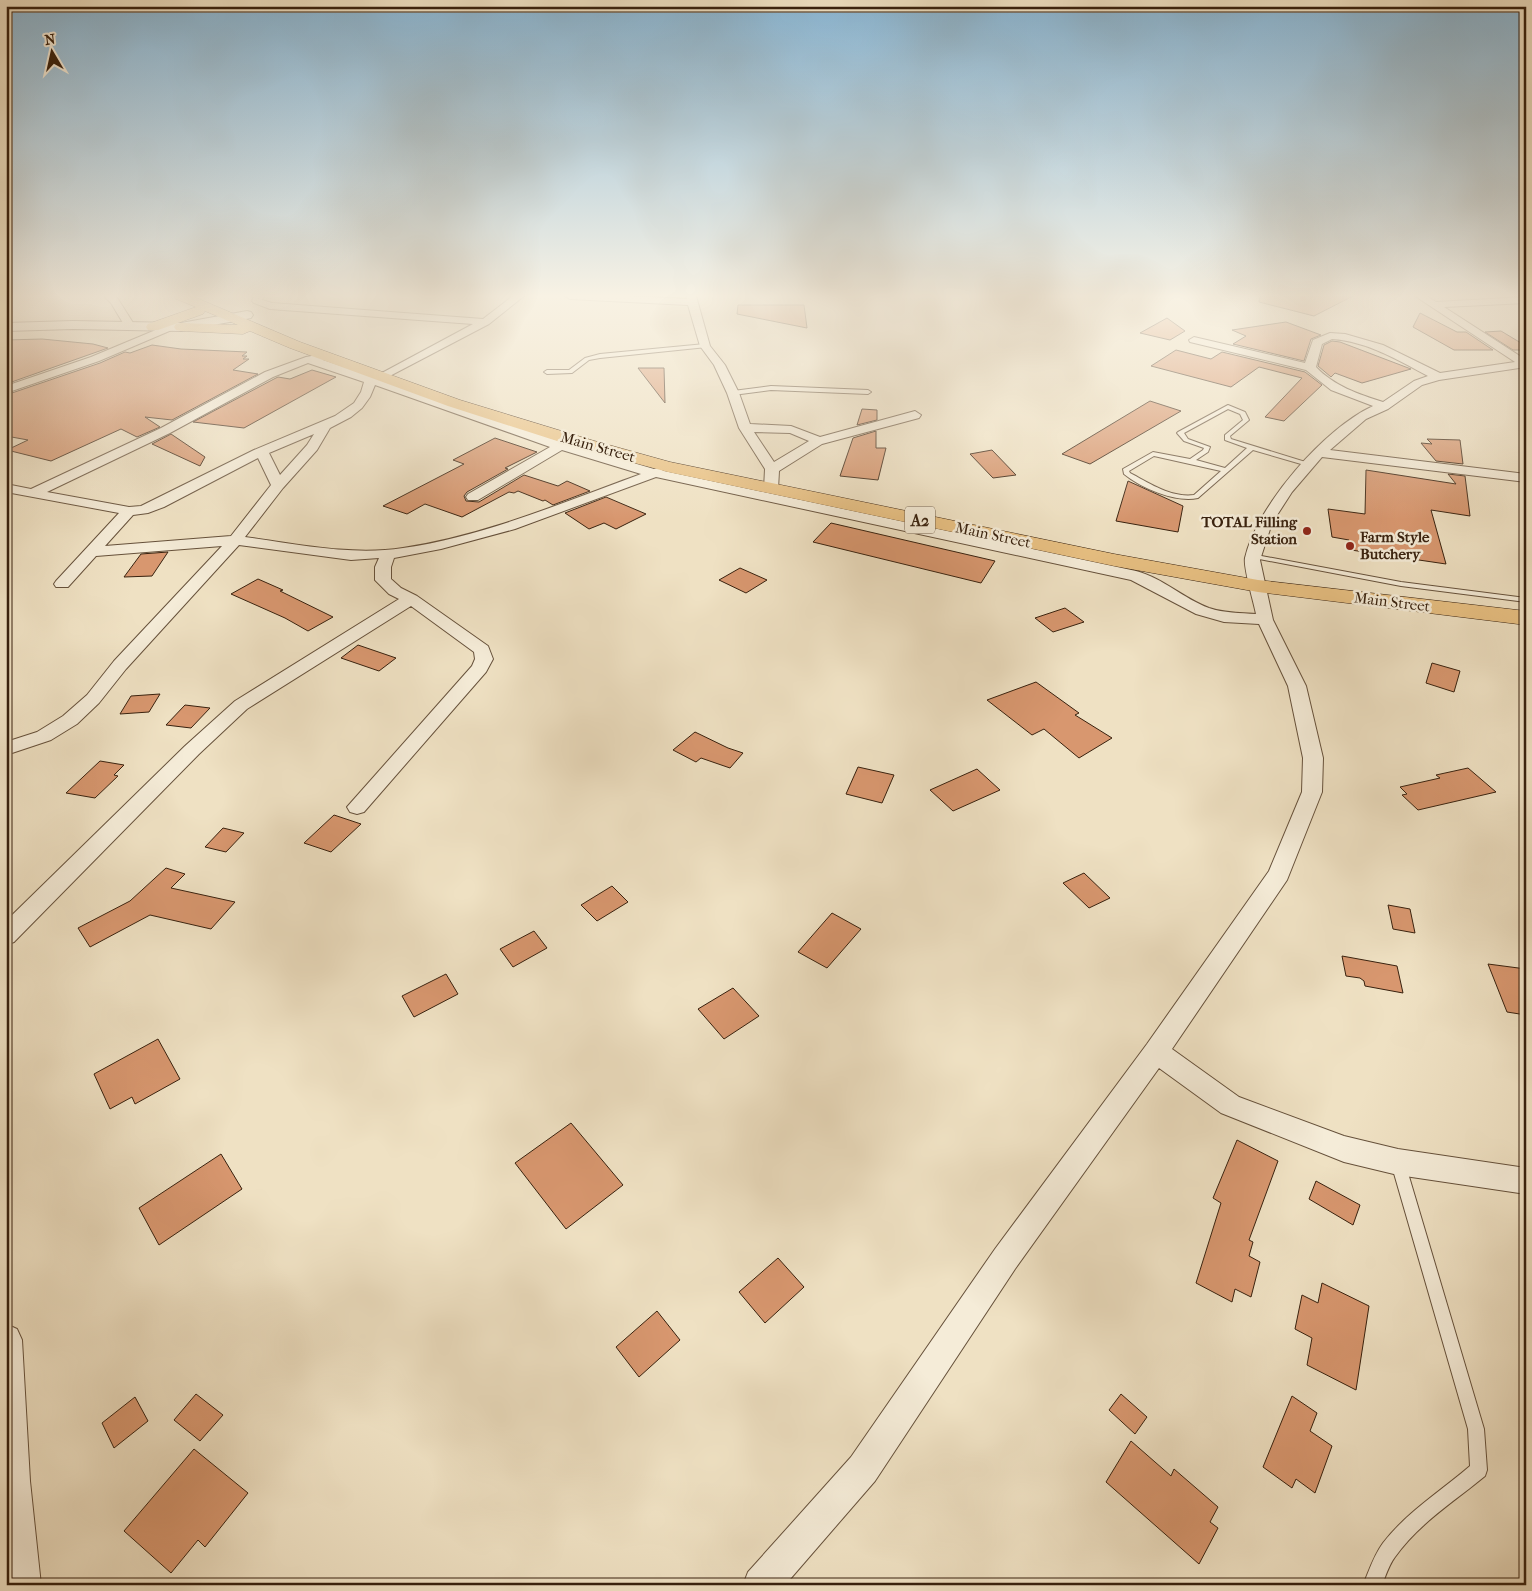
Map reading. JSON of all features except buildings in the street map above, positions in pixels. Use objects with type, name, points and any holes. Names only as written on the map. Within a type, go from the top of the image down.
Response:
[{"type":"highway","name":"Main Street","points":[[358,370],[661,470],[771,490],[1114,560],[1258,586],[1526,618]]},
{"type":"street","points":[[6,390],[63,370]]},
{"type":"street","points":[[35,492],[184,421],[268,376],[284,370]]},
{"type":"street","points":[[6,488],[35,492],[102,507],[129,511],[144,510],[291,438],[324,426],[354,409],[375,376],[387,370]]},
{"type":"street","points":[[722,370],[733,393],[745,428],[772,469],[771,490]]},
{"type":"street","points":[[1312,370],[1322,381],[1339,390],[1384,406]]},
{"type":"street","points":[[1425,370],[1438,377]]},
{"type":"street","points":[[761,1585],[863,1469],[1005,1259],[1156,1052],[1279,874],[1312,792],[1313,758],[1297,686],[1265,620],[1252,560],[1265,523],[1287,490],[1319,453],[1362,416],[1384,406],[1418,383],[1438,377],[1483,370]]},
{"type":"street","points":[[375,376],[560,446],[1136,576],[1202,611],[1224,616],[1265,620]]},
{"type":"street","points":[[772,469],[818,441],[915,415]]},
{"type":"street","points":[[6,749],[44,736],[70,720],[93,699],[120,665],[235,540],[278,485],[312,447],[324,426]]},
{"type":"street","points":[[745,428],[781,428],[804,432],[818,441]]},
{"type":"street","points":[[473,497],[560,446]]},
{"type":"street","points":[[262,453],[278,485]]},
{"type":"street","points":[[1319,453],[1526,478]]},
{"type":"street","points":[[92,552],[235,540],[351,555],[388,554],[441,546],[510,526],[661,470]]},
{"type":"street","points":[[62,584],[129,511]]},
{"type":"street","points":[[357,807],[480,668],[484,659],[482,650],[383,580],[383,567],[388,554]]},
{"type":"street","points":[[6,936],[192,750],[241,705],[411,599]]},
{"type":"street","points":[[1156,1052],[1230,1105],[1344,1149],[1398,1162],[1526,1181]]},
{"type":"street","points":[[6,1340],[13,1482],[23,1585]]},
{"type":"lane","points":[[547,372],[570,372],[572,370]]},
{"type":"lane","points":[[733,393],[771,388],[868,392]]},
{"type":"lane","points":[[1191,461],[1206,451],[1207,447],[1186,440],[1180,433],[1223,408],[1234,408],[1243,413],[1246,420],[1227,436],[1228,440],[1310,465]]},
{"type":"lane","points":[[1226,470],[1153,454],[1125,470],[1127,474],[1178,498],[1189,499],[1196,497],[1252,447]]},
{"type":"lane","points":[[1254,556],[1401,584],[1526,600]]},
{"type":"lane","points":[[1372,1585],[1389,1551],[1421,1515],[1456,1490],[1479,1470],[1476,1429],[1398,1162]]},
{"type":"place","name":"TOTAL Filling Station","points":[[1307,531]]},
{"type":"place","name":"Farm Style Butchery","points":[[1350,546]]}]
